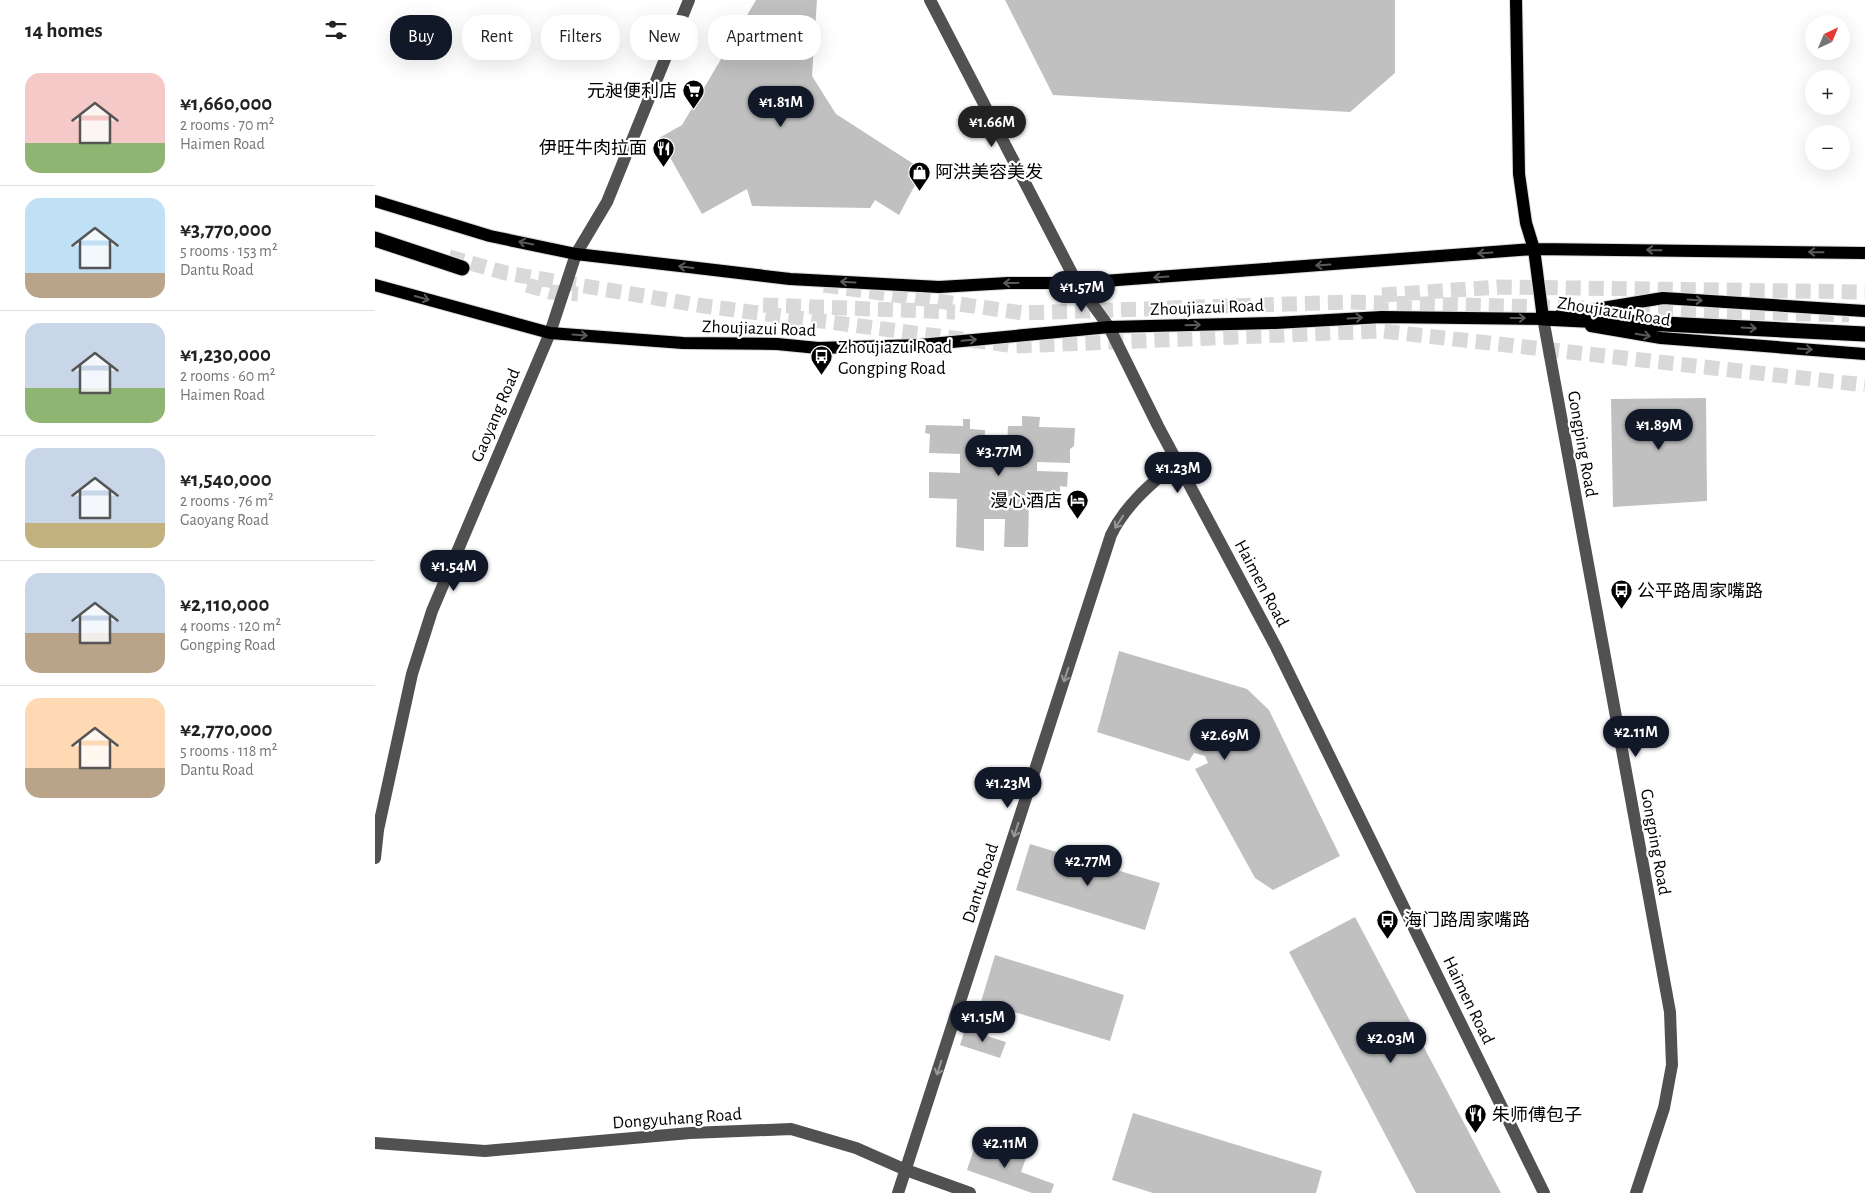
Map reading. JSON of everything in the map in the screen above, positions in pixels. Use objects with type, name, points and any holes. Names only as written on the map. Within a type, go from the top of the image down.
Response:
[{"type":"highway","points":[[375,239],[462,268]]},
{"type":"highway","points":[[1543,318],[1865,334]]},
{"type":"main road","points":[[1516,0],[1519,174],[1526,223],[1534,249],[1543,318],[1663,298],[1865,311]]},
{"type":"main road","name":"Zhoujiazui Road","points":[[375,201],[490,236],[575,254],[791,279],[939,287],[1008,283],[1077,283],[1534,249],[1865,253]]},
{"type":"main road","name":"Zhoujiazui Road","points":[[375,285],[550,333],[683,343],[777,344],[818,348],[920,345],[1109,327],[1275,323],[1382,317],[1543,318],[1661,338],[1865,354]]},
{"type":"street","name":"Gaoyang Road","points":[[375,858],[378,830],[412,674],[432,611],[550,333],[575,254],[607,202],[689,0]]},
{"type":"street","name":"Haimen Road","points":[[930,0],[1077,283],[1109,327],[1177,462],[1276,647],[1544,1193]]},
{"type":"street","name":"Gongping Road","points":[[1543,318],[1670,1012],[1672,1065],[1666,1100],[1636,1193]]},
{"type":"street","name":"Dantu Road","points":[[899,1193],[1111,536],[1117,523],[1131,506],[1177,462]]},
{"type":"street","name":"Dongyuhang Road","points":[[375,1143],[485,1151],[690,1133],[791,1130],[856,1148],[905,1170],[970,1193]]},
{"type":"building","points":[[756,0],[817,0],[816,15],[747,15]]},
{"type":"building","points":[[1005,0],[1395,0],[1395,73],[1350,112],[1053,95]]},
{"type":"building","points":[[720,60],[813,60],[812,76],[836,114],[923,170],[899,215],[875,200],[870,208],[752,206],[747,189],[702,214],[659,138],[682,125]]},
{"type":"building","points":[[1706,398],[1707,501],[1613,507],[1611,399]]},
{"type":"building","points":[[1022,416],[1040,417],[1039,427],[1075,428],[1074,446],[1070,449],[1070,463],[1037,462],[1037,471],[1068,472],[1067,487],[1060,486],[1060,500],[1029,499],[1028,547],[1004,547],[1005,519],[984,519],[984,551],[956,547],[957,499],[929,498],[929,472],[960,473],[960,454],[929,453],[930,434],[925,433],[926,425],[963,426],[963,419],[970,419],[970,429],[985,430],[984,463],[1006,464],[1008,426],[1022,426]]},
{"type":"building","points":[[1119,651],[1247,689],[1269,710],[1340,856],[1273,890],[1255,878],[1195,769],[1208,763],[1205,756],[1194,753],[1189,761],[1097,732]]},
{"type":"building","points":[[1030,844],[1160,883],[1145,930],[1016,890]]},
{"type":"building","points":[[1355,917],[1501,1193],[1416,1193],[1289,952]]},
{"type":"building","points":[[995,955],[1124,995],[1110,1041],[981,1002]]},
{"type":"building","points":[[965,1029],[1006,1042],[1000,1058],[960,1045]]},
{"type":"building","points":[[1133,1113],[1322,1171],[1316,1193],[1153,1193],[1112,1180]]},
{"type":"building","points":[[977,1140],[1026,1158],[1021,1172],[1054,1184],[1051,1193],[1032,1193],[967,1170]]},
{"type":"tunnel","points":[[449,257],[506,273],[704,306],[1016,346],[1382,331],[1865,385]]},
{"type":"tunnel","points":[[527,285],[551,292],[578,294]]},
{"type":"tunnel","points":[[824,285],[1023,313],[1347,302],[1584,308]]},
{"type":"tunnel","points":[[1382,295],[1499,287],[1865,292]]},
{"type":"tunnel","points":[[763,305],[955,312]]},
{"type":"tunnel","points":[[1612,309],[1849,315]]},
{"type":"place","name":"元昶便利店","points":[[693,110]]},
{"type":"place","name":"伊旺牛肉拉面","points":[[663,167]]},
{"type":"place","name":"阿洪美容美发","points":[[919,191]]},
{"type":"place","name":"Zhoujiazui Road Gongping Road","points":[[822,376]]},
{"type":"place","name":"漫心酒店","points":[[1078,520]]},
{"type":"place","name":"公平路周家嘴路","points":[[1621,610]]},
{"type":"place","name":"海门路周家嘴路","points":[[1388,939]]},
{"type":"place","name":"朱师傅包子","points":[[1476,1134]]}]
